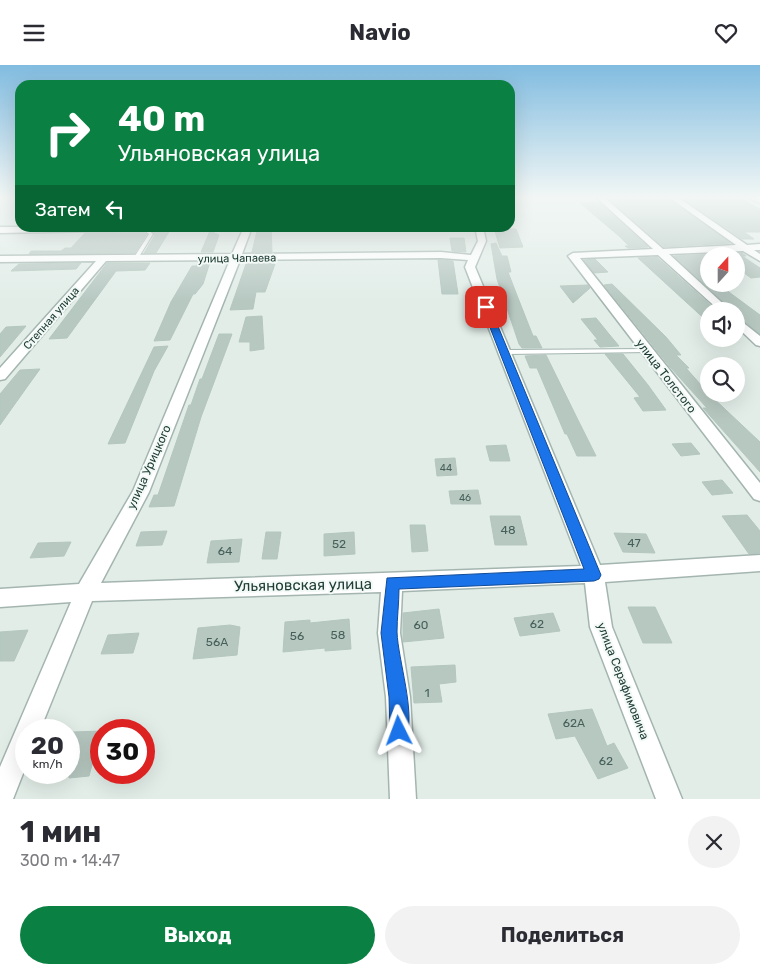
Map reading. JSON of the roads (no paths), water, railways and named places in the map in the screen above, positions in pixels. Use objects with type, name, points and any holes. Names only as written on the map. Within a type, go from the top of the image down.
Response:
[{"type":"street","name":"улица Урицкого","points":[[33,719],[86,590],[140,492],[246,232]]},
{"type":"street","name":"улица Серафимовича","points":[[480,232],[482,241],[470,267],[594,575],[601,627],[668,799]]},
{"type":"street","points":[[638,232],[716,302]]},
{"type":"street","points":[[723,232],[744,247]]},
{"type":"street","points":[[745,248],[760,247]]},
{"type":"street","points":[[745,248],[760,258]]},
{"type":"street","points":[[660,252],[700,250]]},
{"type":"street","name":"улица Толстого","points":[[660,252],[573,256],[760,495]]},
{"type":"street","name":"улица Чапаева","points":[[0,257],[235,259],[441,255],[474,258]]},
{"type":"street","name":"Степная улица","points":[[0,376],[103,259]]},
{"type":"street","points":[[745,329],[760,342]]},
{"type":"street","name":"Ульяновская улица","points":[[86,590],[392,583],[594,575],[760,563]]},
{"type":"street","points":[[392,583],[389,633],[398,697],[403,799]]},
{"type":"street","points":[[0,598],[86,590]]},
{"type":"street","points":[[0,799],[15,762]]},
{"type":"lane","points":[[134,259],[151,235],[149,232]]},
{"type":"lane","points":[[504,352],[647,351]]}]
